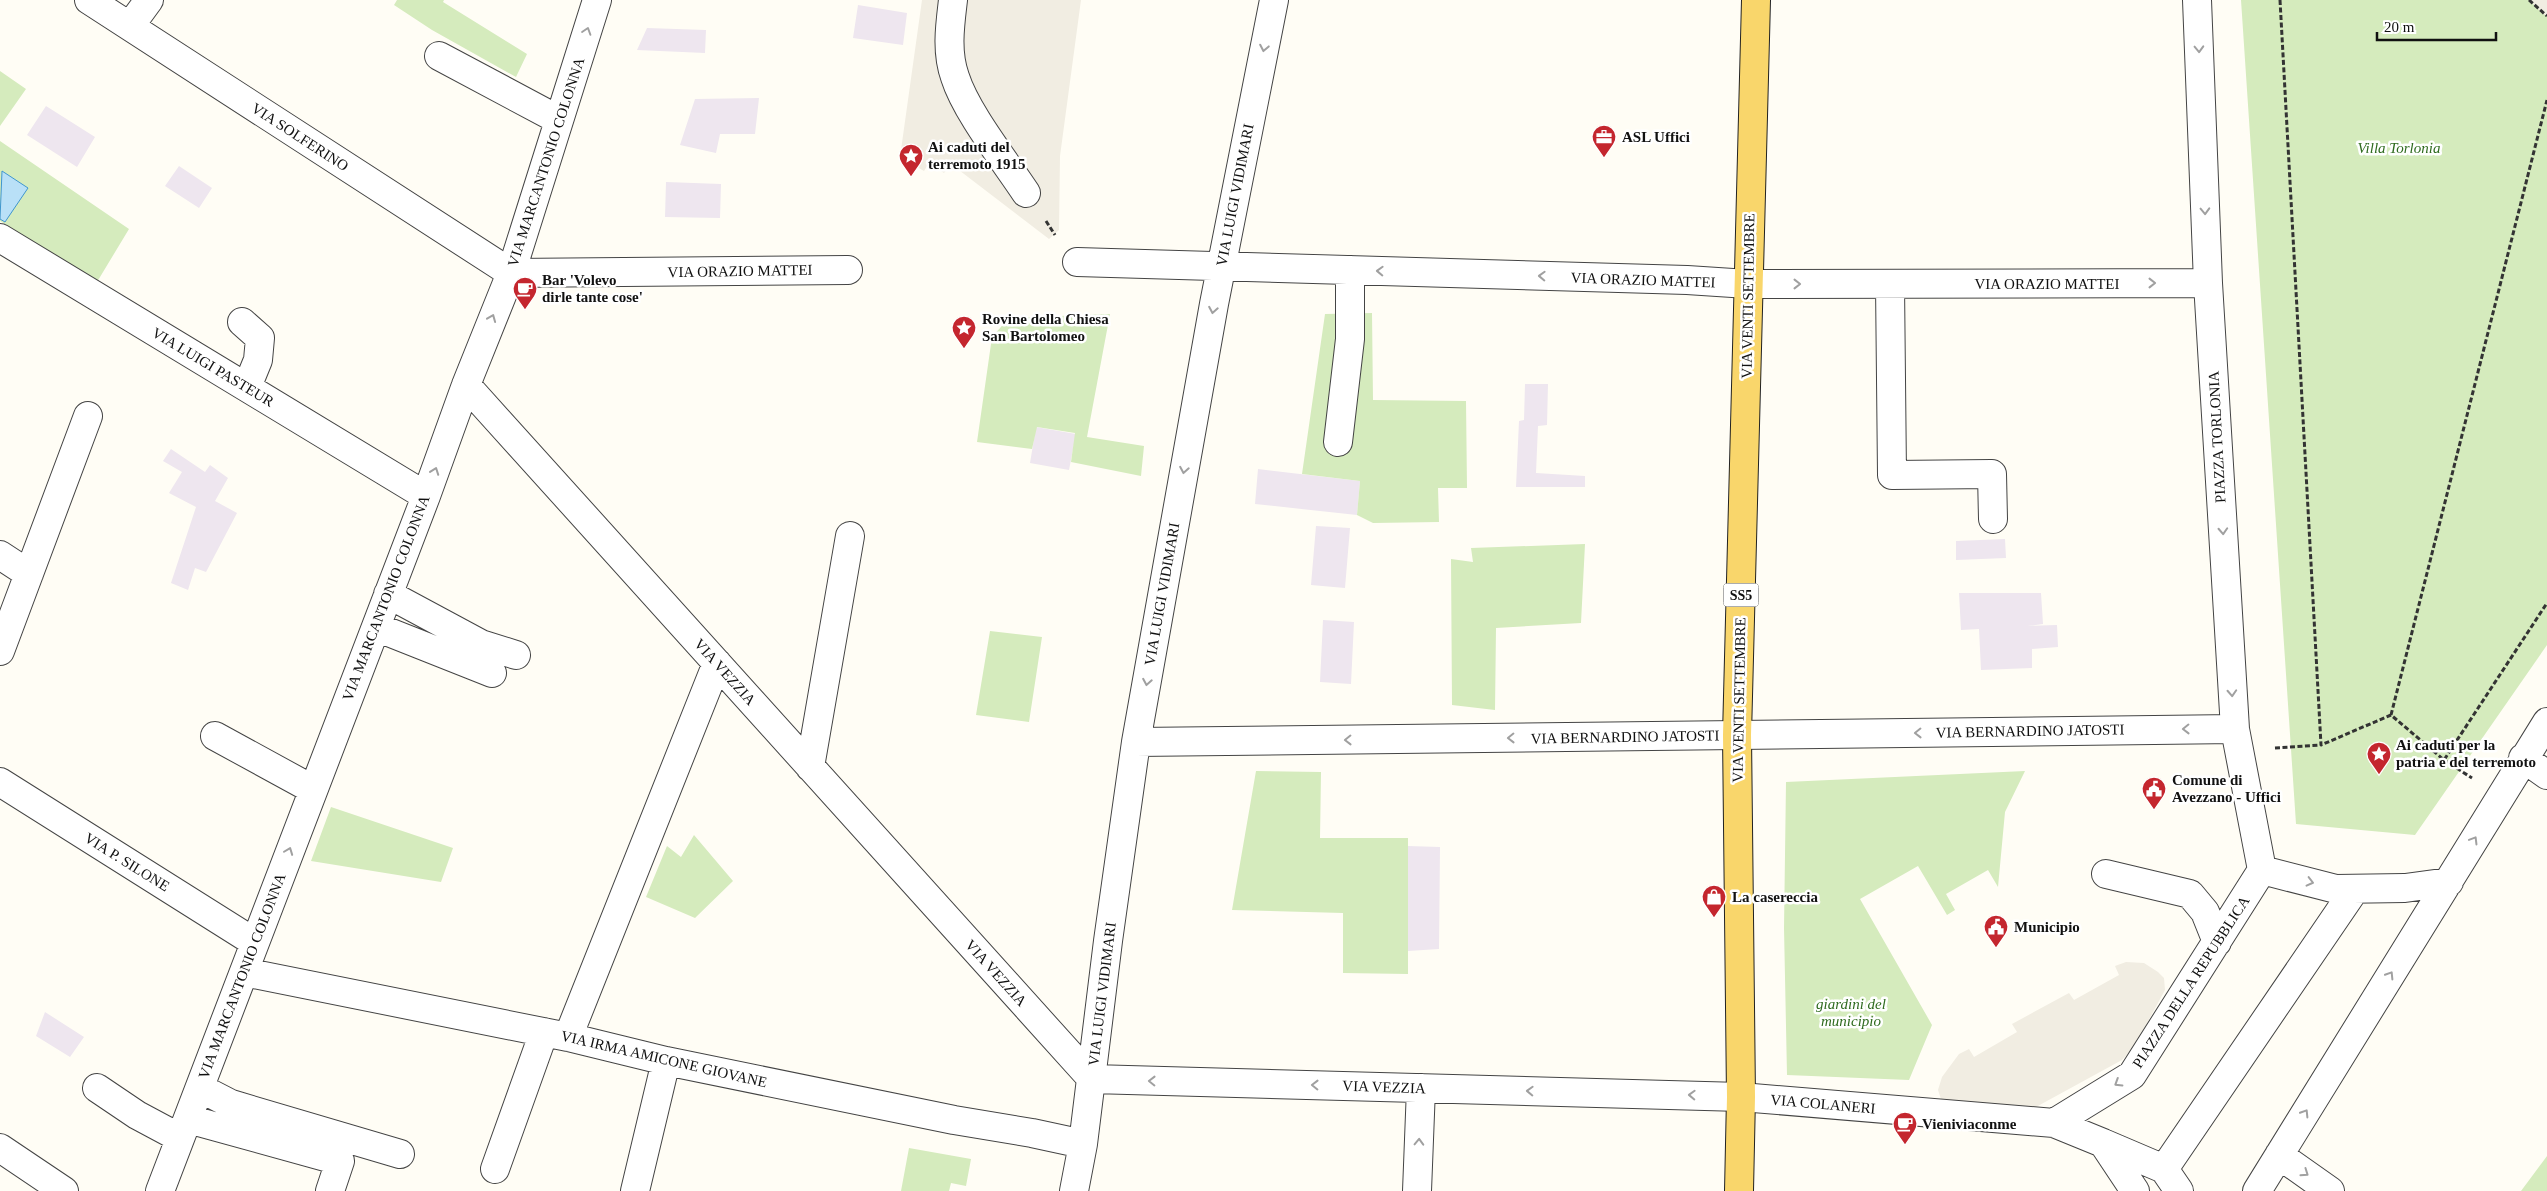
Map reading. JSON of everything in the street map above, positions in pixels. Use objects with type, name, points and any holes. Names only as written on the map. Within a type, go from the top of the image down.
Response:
[{"type":"main road","name":"VIA VENTI SETTEMBRE","points":[[1739,1191],[1741,1097],[1737,735],[1756,0]]},
{"type":"street","name":"VIA SOLFERINO","points":[[89,0],[511,273]]},
{"type":"street","points":[[130,26],[149,0]]},
{"type":"street","name":"VIA MARCANTONIO COLONNA","points":[[160,1191],[312,789],[426,496],[466,385],[511,273],[597,0]]},
{"type":"street","points":[[953,0],[949,42],[955,78],[966,101],[1026,193]]},
{"type":"street","name":"VIA LUIGI VIDIMARI","points":[[1074,1191],[1092,1079],[1108,941],[1136,742],[1221,267],[1274,0]]},
{"type":"street","name":"PIAZZA TORLONIA","points":[[2197,0],[2208,283],[2236,739],[2262,870]]},
{"type":"street","points":[[439,56],[559,120]]},
{"type":"street","name":"VIA LUIGI PASTEUR","points":[[0,238],[426,496]]},
{"type":"street","name":"VIA ORAZIO MATTEI","points":[[1077,262],[1687,280],[1748,284],[2208,283]]},
{"type":"street","name":"VIA ORAZIO MATTEI","points":[[511,273],[848,270]]},
{"type":"street","points":[[1338,442],[1350,339],[1350,270]]},
{"type":"street","points":[[1890,284],[1892,475],[1992,474],[1993,519]]},
{"type":"street","points":[[242,322],[260,338],[258,360],[247,387]]},
{"type":"street","name":"VIA VEZZIA","points":[[466,385],[1092,1079],[1741,1097]]},
{"type":"street","points":[[0,651],[88,416]]},
{"type":"street","points":[[810,766],[850,536]]},
{"type":"street","points":[[0,555],[29,574]]},
{"type":"street","points":[[388,594],[481,644],[516,655]]},
{"type":"street","points":[[376,627],[492,674]]},
{"type":"street","points":[[495,1169],[556,1035],[717,663]]},
{"type":"street","points":[[2257,1191],[2547,722]]},
{"type":"street","name":"VIA BERNARDINO JATOSTI","points":[[1136,742],[1737,735],[2236,739]]},
{"type":"street","points":[[215,736],[312,789]]},
{"type":"street","points":[[2523,758],[2547,775]]},
{"type":"street","name":"VIA P. SILONE","points":[[0,782],[254,942]]},
{"type":"street","points":[[2262,870],[2336,889],[2405,888],[2449,882]]},
{"type":"street","name":"PIAZZA DELLA REPUBBLICA","points":[[2054,1123],[2132,1075],[2262,870]]},
{"type":"street","points":[[2106,874],[2190,894],[2205,912],[2217,942]]},
{"type":"street","points":[[2054,1123],[2103,1143],[2172,1180],[2355,888]]},
{"type":"street","name":"VIA IRMA AMICONE GIOVANE","points":[[244,972],[556,1035],[666,1061],[954,1120],[1083,1144]]},
{"type":"street","points":[[635,1191],[666,1061]]},
{"type":"street","points":[[97,1088],[137,1115],[184,1129],[340,1160],[330,1191]]},
{"type":"street","points":[[200,1088],[231,1104],[400,1154]]},
{"type":"street","points":[[1417,1191],[1421,1088]]},
{"type":"street","name":"VIA COLANERI","points":[[1741,1097],[2054,1123]]},
{"type":"street","points":[[2103,1143],[2135,1191]]},
{"type":"street","points":[[0,1148],[64,1191]]},
{"type":"street","points":[[2279,1155],[2330,1191]]},
{"type":"path","points":[[2280,0],[2321,745]]},
{"type":"path","points":[[2529,0],[2547,16]]},
{"type":"path","points":[[2392,715],[2547,100]]},
{"type":"path","points":[[1026,193],[1060,240],[1077,248],[1077,262]]},
{"type":"path","points":[[2392,715],[2444,760],[2547,603]]},
{"type":"path","points":[[2236,739],[2321,745],[2392,715]]},
{"type":"shaded area","points":[[922,0],[1081,0],[1060,156],[1059,230],[1049,239],[951,164],[944,173],[929,163],[924,171],[900,157]]},
{"type":"shaded area","points":[[2529,0],[2547,0],[2547,16],[2543,14]]},
{"type":"shaded area","points":[[858,5],[907,13],[903,45],[853,38]]},
{"type":"shaded area","points":[[647,28],[706,30],[705,53],[637,50]]},
{"type":"shaded area","points":[[759,98],[755,134],[720,134],[716,153],[680,145],[695,99]]},
{"type":"shaded area","points":[[46,106],[95,137],[77,167],[27,135]]},
{"type":"shaded area","points":[[179,166],[212,188],[199,208],[165,186]]},
{"type":"shaded area","points":[[666,182],[721,184],[720,218],[665,217]]},
{"type":"shaded area","points":[[1525,384],[1548,384],[1547,425],[1538,426],[1536,473],[1585,476],[1585,487],[1516,487],[1519,421],[1524,420]]},
{"type":"shaded area","points":[[1036,427],[1076,434],[1069,470],[1030,463]]},
{"type":"shaded area","points":[[171,449],[205,472],[210,465],[228,478],[215,501],[237,513],[206,572],[195,568],[188,590],[171,583],[196,507],[169,493],[182,472],[163,461]]},
{"type":"shaded area","points":[[1258,469],[1360,481],[1357,515],[1255,504]]},
{"type":"shaded area","points":[[1316,526],[1350,528],[1345,588],[1311,585]]},
{"type":"shaded area","points":[[2005,539],[2006,558],[1956,560],[1956,541]]},
{"type":"shaded area","points":[[1959,593],[2041,593],[2043,624],[2027,626],[2057,625],[2058,647],[2032,649],[2032,668],[1981,670],[1979,629],[1961,630]]},
{"type":"shaded area","points":[[1323,620],[1354,622],[1351,684],[1320,682]]},
{"type":"shaded area","points":[[1408,846],[1440,847],[1439,949],[1408,951]]},
{"type":"shaded area","points":[[2126,962],[2144,963],[2158,972],[2164,978],[2165,990],[2134,1047],[2122,1060],[2036,1107],[2014,1109],[1942,1102],[1938,1090],[1942,1077],[1959,1054],[1969,1049],[1974,1057],[2017,1032],[2012,1024],[2069,993],[2074,1000],[2119,975],[2115,966]]},
{"type":"shaded area","points":[[45,1012],[84,1037],[70,1057],[36,1036]]},
{"type":"green space","points":[[397,0],[444,0],[443,2],[527,54],[516,77],[432,30],[394,5]]},
{"type":"green space","name":"Villa Torlonia","points":[[2241,0],[2547,0],[2547,645],[2415,835],[2296,824]]},
{"type":"green space","points":[[0,71],[26,89],[0,126]]},
{"type":"green space","points":[[0,141],[129,229],[97,282],[0,221]]},
{"type":"green space","points":[[1372,313],[1373,400],[1466,401],[1467,488],[1438,488],[1439,522],[1373,523],[1357,515],[1360,481],[1302,474],[1325,314]]},
{"type":"green space","points":[[1110,314],[1087,437],[1144,446],[1141,476],[1071,462],[1075,433],[1037,427],[1032,449],[977,442],[992,337],[1009,318]]},
{"type":"green space","points":[[1585,544],[1581,623],[1496,628],[1495,710],[1452,705],[1451,559],[1473,562],[1471,548]]},
{"type":"green space","points":[[990,631],[1042,637],[1029,722],[976,715]]},
{"type":"green space","points":[[1256,771],[1321,772],[1320,838],[1408,838],[1408,974],[1343,973],[1343,913],[1232,910]]},
{"type":"green space","name":"giardini del municipio","points":[[2025,771],[2005,812],[1998,887],[1988,870],[1946,894],[1955,910],[1947,915],[1918,866],[1860,899],[1932,1025],[1909,1080],[1787,1075],[1784,928],[1786,782]]},
{"type":"green space","points":[[331,807],[453,848],[441,882],[311,861]]},
{"type":"green space","points":[[694,835],[733,881],[695,918],[646,897],[667,846],[681,857]]},
{"type":"green space","points":[[909,1148],[971,1159],[966,1186],[951,1183],[949,1191],[901,1191]]},
{"type":"green space","points":[[2547,1156],[2547,1191],[2521,1191]]},
{"type":"water","points":[[2,171],[28,188],[5,222],[0,219]]},
{"type":"place","name":"ASL Uffici","points":[[1604,158]]},
{"type":"place","name":"Ai caduti del terremoto 1915","points":[[911,177]]},
{"type":"place","name":"Bar 'Volevo dirle tante cose'","points":[[525,310]]},
{"type":"place","name":"Rovine della Chiesa San Bartolomeo","points":[[964,349]]},
{"type":"place","name":"Ai caduti per la patria e del terremoto","points":[[2379,775]]},
{"type":"place","name":"Comune di Avezzano - Uffici","points":[[2154,810]]},
{"type":"place","name":"La casereccia","points":[[1714,918]]},
{"type":"place","name":"Municipio","points":[[1996,948]]},
{"type":"place","name":"Vieniviaconme","points":[[1905,1145]]}]
